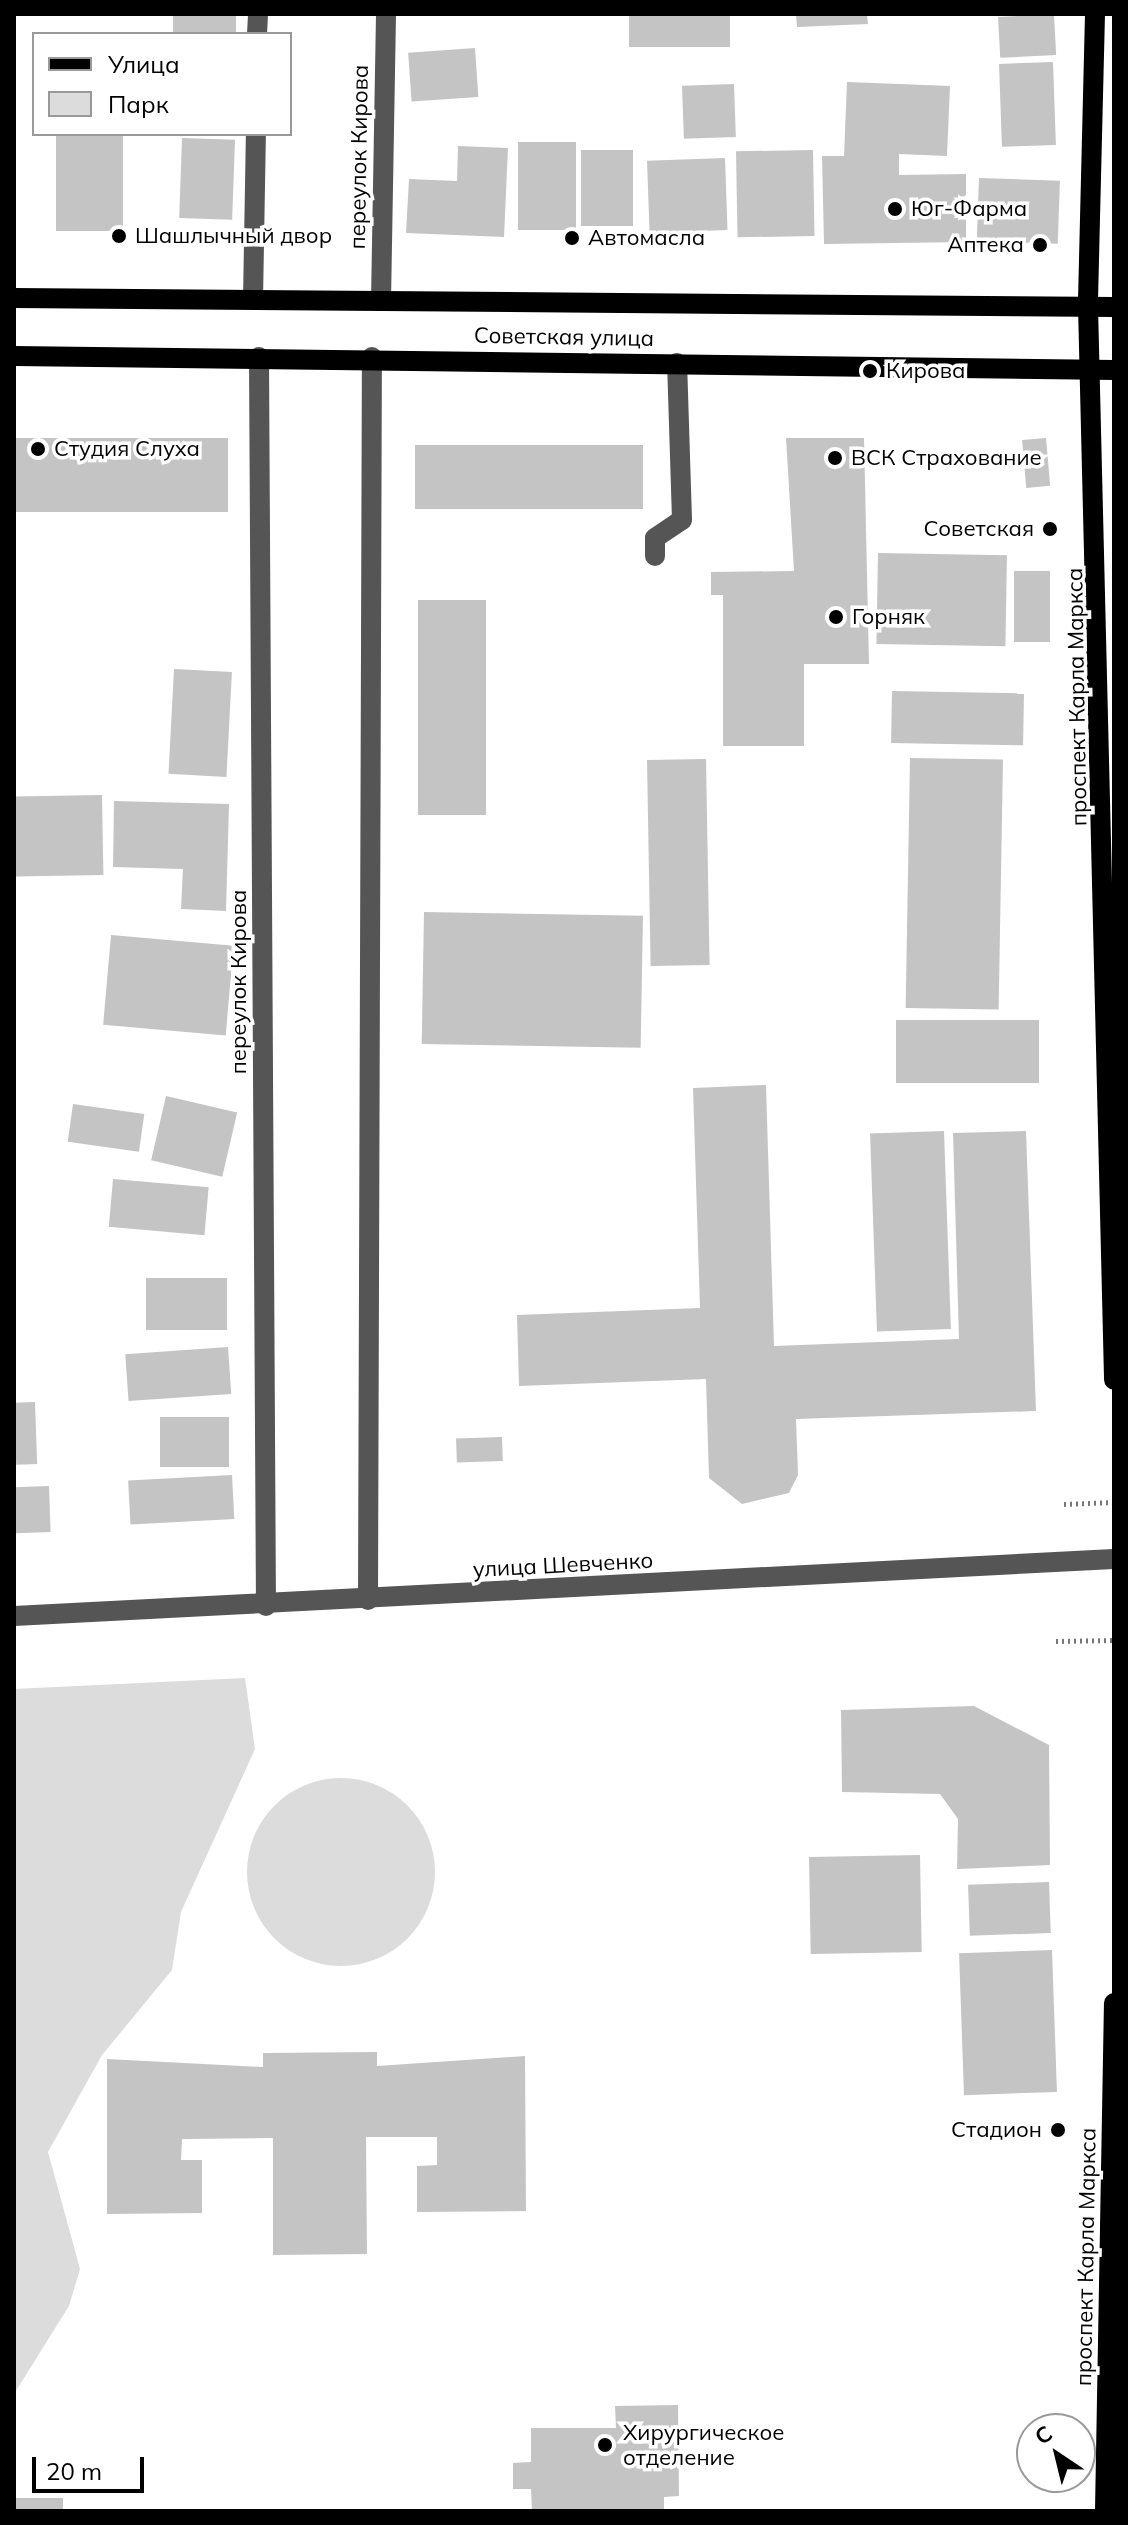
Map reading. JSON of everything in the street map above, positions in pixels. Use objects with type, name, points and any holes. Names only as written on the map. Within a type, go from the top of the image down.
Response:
[{"type":"main road","name":"проспект Карла Маркса","points":[[1095,14],[1088,306],[1092,370],[1114,1380]]},
{"type":"main road","name":"Советская улица","points":[[14,298],[1114,307]]},
{"type":"main road","name":"Советская улица","points":[[14,356],[372,357],[1114,370]]},
{"type":"main road","name":"проспект Карла Маркса","points":[[1105,2511],[1114,2003]]},
{"type":"street","name":"переулок Кирова","points":[[381,301],[386,14]]},
{"type":"street","points":[[253,300],[256,136]]},
{"type":"street","name":"переулок Кирова","points":[[259,357],[266,1606]]},
{"type":"street","points":[[368,1600],[372,357]]},
{"type":"street","points":[[655,556],[655,538],[682,520],[677,363]]},
{"type":"street","name":"улица Шевченко","points":[[14,1616],[266,1606],[1114,1559]]},
{"type":"path","points":[[1064,1504],[1114,1502]]},
{"type":"path","points":[[1056,1641],[1114,1640]]},
{"type":"green space","points":[[245,1678],[255,1749],[181,1912],[172,1970],[102,2055],[48,2152],[80,2269],[69,2306],[14,2394],[14,1689]]},
{"type":"green space","points":[[341,1778],[359,1779],[377,1785],[408,1805],[428,1836],[434,1854],[434,1890],[428,1908],[408,1939],[377,1959],[359,1965],[341,1966],[323,1965],[305,1959],[274,1939],[254,1908],[248,1890],[247,1872],[248,1854],[254,1836],[274,1805],[305,1785],[323,1779]]},
{"type":"building","points":[[173,14],[236,14],[236,32],[173,32]]},
{"type":"building","points":[[629,14],[730,14],[730,47],[629,47]]},
{"type":"building","points":[[796,14],[867,14],[868,24],[797,27]]},
{"type":"building","points":[[1054,14],[1056,55],[1000,58],[998,17]]},
{"type":"building","points":[[475,48],[478,97],[412,102],[408,53]]},
{"type":"building","points":[[1053,62],[1056,145],[1002,147],[999,64]]},
{"type":"building","name":"Юг-Фарма","points":[[847,82],[950,86],[947,156],[899,154],[899,175],[966,174],[966,242],[824,244],[822,156],[844,156]]},
{"type":"building","points":[[734,84],[736,137],[684,139],[682,86]]},
{"type":"building","points":[[56,136],[123,136],[123,231],[56,231]]},
{"type":"building","points":[[182,138],[235,140],[232,220],[179,218]]},
{"type":"building","points":[[518,142],[576,142],[576,230],[518,230]]},
{"type":"building","points":[[458,146],[508,148],[504,237],[406,233],[409,179],[457,181]]},
{"type":"building","points":[[581,150],[633,150],[633,226],[581,226]]},
{"type":"building","points":[[813,150],[815,236],[738,237],[736,151]]},
{"type":"building","points":[[725,158],[728,230],[650,233],[647,161]]},
{"type":"building","points":[[979,178],[1060,181],[1058,244],[977,241]]},
{"type":"building","points":[[14,438],[228,438],[228,512],[14,512]]},
{"type":"building","points":[[786,438],[864,438],[869,664],[804,664],[804,746],[723,746],[723,595],[711,595],[711,572],[794,571]]},
{"type":"building","points":[[1046,438],[1050,486],[1026,488],[1022,440]]},
{"type":"building","points":[[415,445],[643,445],[643,509],[415,509]]},
{"type":"building","points":[[878,553],[1007,555],[1005,646],[876,644]]},
{"type":"building","points":[[1014,571],[1050,571],[1050,642],[1014,642]]},
{"type":"building","points":[[418,600],[486,600],[486,815],[418,815]]},
{"type":"building","points":[[174,669],[232,672],[226,777],[169,774]]},
{"type":"building","points":[[892,691],[1024,693],[1023,745],[891,743]]},
{"type":"building","points":[[910,758],[1003,760],[999,1010],[906,1008]]},
{"type":"building","points":[[706,759],[710,965],[651,966],[647,760]]},
{"type":"building","points":[[102,795],[103,875],[15,877],[14,797]]},
{"type":"building","points":[[114,801],[229,804],[226,911],[181,909],[183,869],[113,867]]},
{"type":"building","points":[[424,912],[643,916],[641,1048],[422,1044]]},
{"type":"building","points":[[111,935],[234,946],[226,1035],[103,1025]]},
{"type":"building","points":[[896,1020],[1039,1020],[1039,1083],[896,1083]]},
{"type":"building","points":[[766,1085],[774,1346],[959,1339],[953,1133],[1026,1131],[1036,1411],[796,1419],[798,1475],[789,1493],[742,1504],[709,1478],[706,1379],[519,1386],[517,1315],[700,1308],[693,1088]]},
{"type":"building","points":[[166,1096],[237,1112],[222,1177],[151,1160]]},
{"type":"building","points":[[73,1104],[144,1114],[139,1152],[68,1142]]},
{"type":"building","points":[[944,1131],[951,1329],[877,1331],[870,1134]]},
{"type":"building","points":[[113,1179],[209,1187],[204,1235],[109,1227]]},
{"type":"building","points":[[146,1278],[227,1278],[227,1330],[146,1330]]},
{"type":"building","points":[[228,1347],[231,1394],[129,1401],[125,1354]]},
{"type":"building","points":[[35,1402],[37,1464],[16,1465],[14,1403]]},
{"type":"building","points":[[160,1417],[229,1417],[229,1467],[160,1467]]},
{"type":"building","points":[[502,1437],[503,1461],[457,1463],[456,1439]]},
{"type":"building","points":[[232,1475],[234,1519],[130,1524],[128,1480]]},
{"type":"building","points":[[49,1486],[51,1532],[16,1533],[14,1487]]},
{"type":"building","points":[[974,1706],[1049,1745],[1050,1865],[957,1869],[958,1819],[940,1794],[842,1792],[841,1710]]},
{"type":"building","points":[[920,1855],[922,1952],[811,1954],[809,1857]]},
{"type":"building","points":[[1049,1882],[1051,1933],[970,1936],[968,1885]]},
{"type":"building","points":[[1052,1950],[1057,2092],[964,2095],[959,1953]]},
{"type":"building","points":[[377,2052],[377,2066],[525,2056],[526,2211],[417,2212],[417,2166],[437,2165],[437,2137],[366,2137],[367,2254],[273,2255],[273,2138],[182,2139],[181,2160],[202,2160],[202,2213],[107,2214],[107,2059],[263,2067],[263,2053]]},
{"type":"building","name":"Хирургическое отделение","points":[[678,2405],[679,2496],[664,2497],[664,2511],[532,2511],[531,2489],[513,2489],[513,2463],[531,2462],[531,2428],[616,2428],[615,2406]]},
{"type":"building","points":[[14,2498],[63,2498],[63,2511],[14,2511]]},
{"type":"place","name":"Юг-Фарма","points":[[895,209]]},
{"type":"place","name":"Шашлычный двор","points":[[119,236]]},
{"type":"place","name":"Автомасла","points":[[572,238]]},
{"type":"place","name":"Аптека","points":[[1040,245]]},
{"type":"place","name":"Кирова","points":[[870,371]]},
{"type":"place","name":"Студия Слуха","points":[[38,449]]},
{"type":"place","name":"ВСК Страхование","points":[[835,458]]},
{"type":"place","name":"Советская","points":[[1050,529]]},
{"type":"place","name":"Горняк","points":[[836,617]]},
{"type":"place","name":"Стадион","points":[[1058,2130]]},
{"type":"place","name":"Хирургическое отделение","points":[[605,2445]]}]
